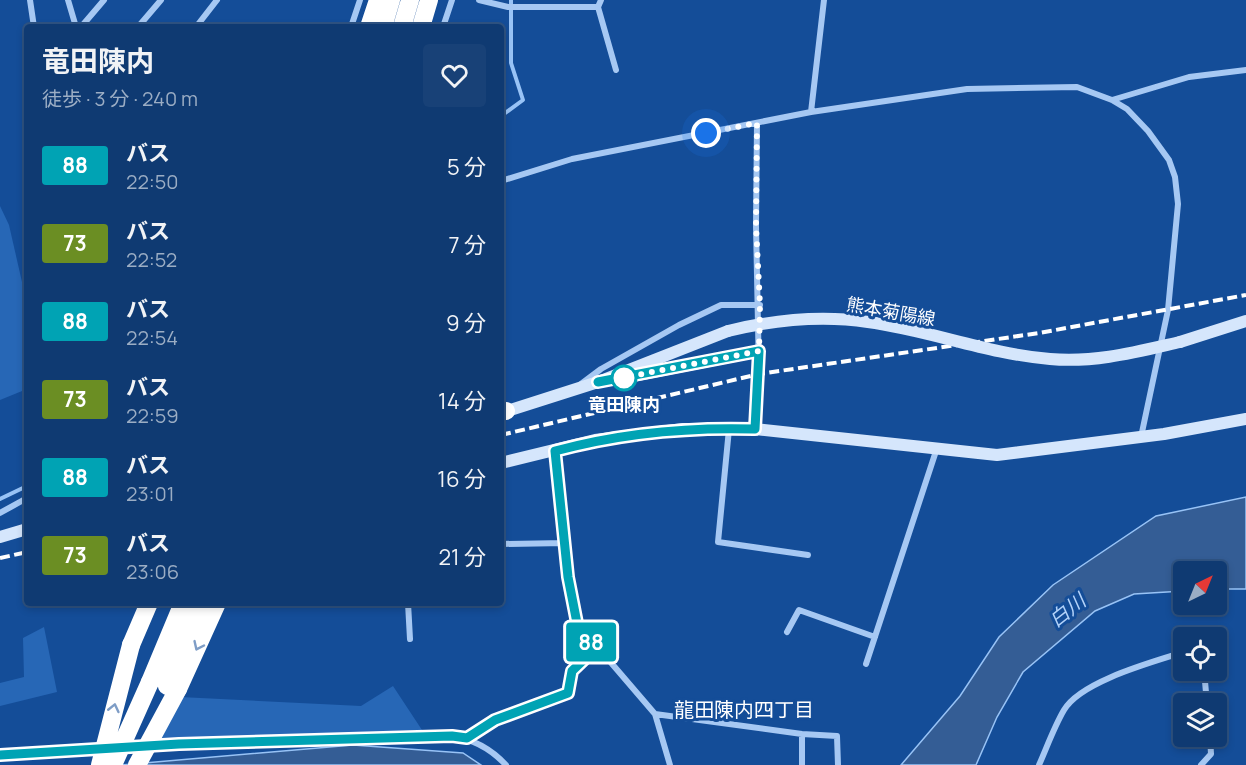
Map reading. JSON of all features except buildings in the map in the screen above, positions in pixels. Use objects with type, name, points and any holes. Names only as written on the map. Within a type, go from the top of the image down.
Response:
[{"type":"highway","points":[[370,24],[378,0]]},
{"type":"highway","points":[[384,24],[391,0]]},
{"type":"highway","points":[[403,24],[410,0]]},
{"type":"highway","points":[[422,24],[429,0]]},
{"type":"highway","points":[[100,765],[131,645],[148,606]]},
{"type":"highway","points":[[165,686],[182,606]]},
{"type":"highway","points":[[135,765],[199,606]]},
{"type":"highway","points":[[113,765],[215,606]]},
{"type":"main road","name":"熊本菊陽線","points":[[504,412],[598,382],[728,331],[784,321],[869,322],[1022,356],[1092,360],[1118,357],[1180,342],[1246,321]]},
{"type":"main road","points":[[598,382],[759,351]]},
{"type":"main road","points":[[504,462],[595,440],[682,429],[755,429],[936,451],[997,455],[1141,437],[1246,419]]},
{"type":"main road","points":[[0,537],[24,530]]},
{"type":"street","points":[[30,0],[34,24]]},
{"type":"street","points":[[68,0],[77,24]]},
{"type":"street","points":[[81,24],[104,0]]},
{"type":"street","points":[[141,24],[161,0]]},
{"type":"street","points":[[198,24],[217,0]]},
{"type":"street","points":[[352,24],[360,0]]},
{"type":"street","points":[[444,24],[452,0]]},
{"type":"street","points":[[479,0],[508,7],[599,3],[616,70]]},
{"type":"street","points":[[811,112],[824,0]]},
{"type":"street","points":[[1112,100],[1189,76],[1246,70]]},
{"type":"street","points":[[504,180],[572,159],[811,112],[966,89],[1077,87],[1112,100],[1127,109],[1148,131],[1169,160],[1175,177],[1178,204],[1168,310],[1141,437]]},
{"type":"street","points":[[755,429],[760,305],[756,226],[757,123]]},
{"type":"street","points":[[573,390],[601,369],[679,325],[721,305],[760,305]]},
{"type":"street","points":[[729,429],[718,542],[808,555]]},
{"type":"street","points":[[555,451],[577,623],[596,648],[655,714],[670,765]]},
{"type":"street","points":[[866,664],[936,451]]},
{"type":"street","points":[[0,513],[24,500]]},
{"type":"street","points":[[504,544],[565,543]]},
{"type":"street","points":[[408,606],[410,639]]},
{"type":"street","points":[[787,632],[799,610],[875,637]]},
{"type":"street","points":[[467,738],[495,720],[568,693],[572,671],[596,648]]},
{"type":"street","points":[[1039,765],[1065,708],[1090,687],[1130,669],[1173,655]]},
{"type":"street","points":[[655,714],[802,734],[837,736],[838,765]]},
{"type":"street","points":[[802,734],[802,765]]},
{"type":"street","points":[[0,755],[244,742],[452,736],[467,738],[496,753],[506,765]]},
{"type":"street","points":[[1201,765],[1211,754],[1211,747]]},
{"type":"shaded area","points":[[0,206],[9,225],[24,291],[24,390],[0,400]]},
{"type":"shaded area","points":[[44,627],[57,692],[0,706],[0,683],[24,677],[23,638]]},
{"type":"shaded area","points":[[393,686],[422,730],[158,739],[180,697],[361,706]]},
{"type":"water","name":"白川","points":[[1246,497],[1246,589],[1227,589],[1227,561],[1173,561],[1173,592],[1134,594],[1095,611],[1023,672],[997,717],[976,765],[901,765],[960,696],[999,637],[1053,585],[1156,516]]},
{"type":"water","points":[[353,745],[463,753],[481,765],[121,765]]},
{"type":"waterway","points":[[504,114],[523,100],[511,63],[511,0]]},
{"type":"waterway","points":[[0,499],[24,487]]},
{"type":"railway","points":[[504,434],[759,374],[1039,333],[1246,295]]},
{"type":"railway","points":[[0,558],[24,553]]},
{"type":"bus line","name":"88","points":[[0,755],[179,744],[452,736],[467,738],[495,720],[568,693],[572,671],[596,648],[577,623],[568,577],[555,451],[595,440],[682,429],[755,429],[759,351],[598,382]]},
{"type":"place","name":"竜田陳内","points":[[624,378]]},
{"type":"district","name":"龍田陳内四丁目","points":[[744,709]]},
{"type":"route","points":[[624,378],[622,378],[759,351],[760,305],[756,226],[757,123],[706,133]]}]
